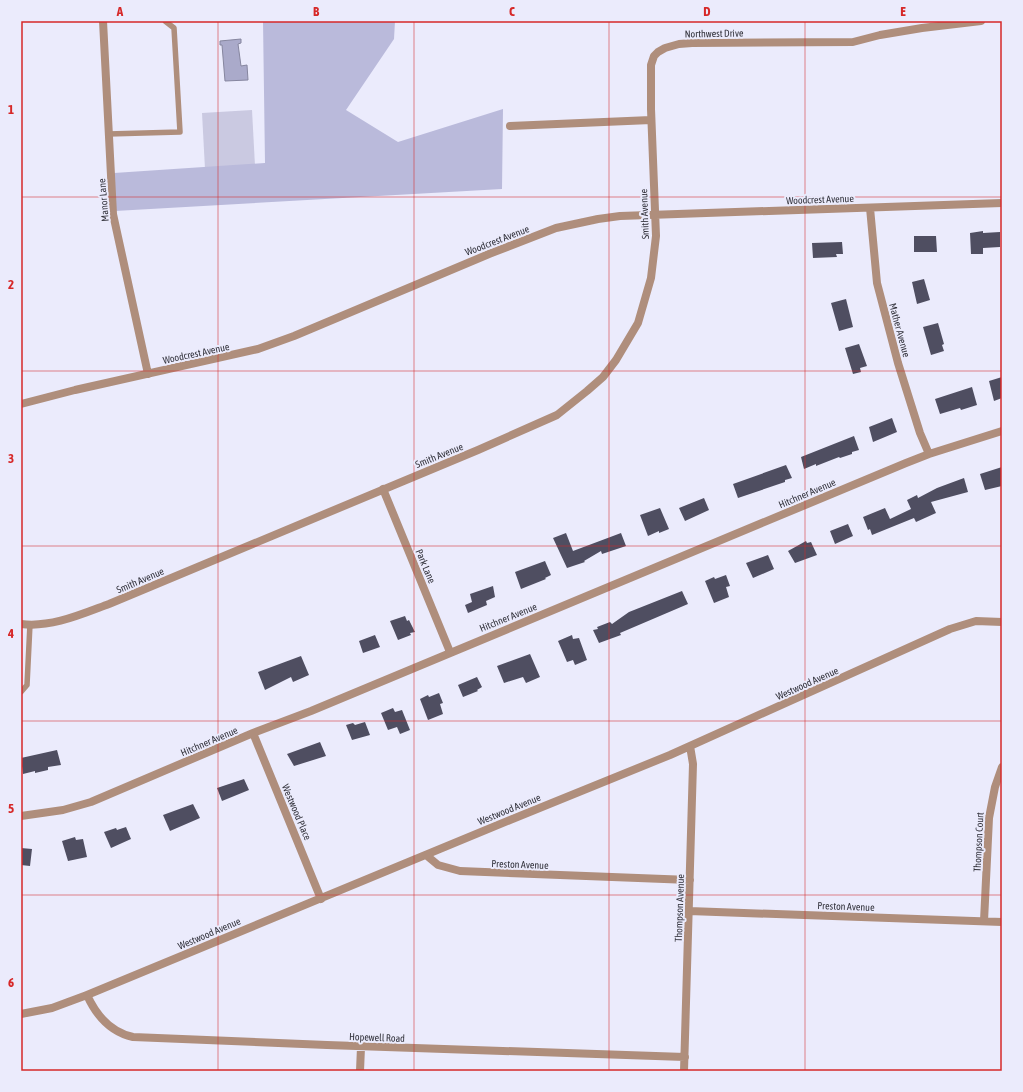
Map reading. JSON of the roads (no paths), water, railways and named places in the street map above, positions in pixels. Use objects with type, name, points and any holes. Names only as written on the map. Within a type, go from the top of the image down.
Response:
[{"type":"street","name":"Manor Lane","points":[[103,21],[111,192],[115,227],[148,374]]},
{"type":"street","name":"Northwest Drive","points":[[651,120],[651,65],[654,56],[665,48],[692,43],[853,42],[880,35],[922,28],[981,21]]},
{"type":"street","points":[[510,126],[651,120]]},
{"type":"street","name":"Smith Avenue","points":[[21,624],[56,621],[80,615],[109,604],[478,450],[557,415],[587,391],[603,377],[616,360],[638,323],[651,278],[656,236],[651,120]]},
{"type":"street","name":"Woodcrest Avenue","points":[[21,404],[258,349],[294,336],[489,254],[556,228],[598,219],[620,216],[1002,203]]},
{"type":"street","name":"Mather Avenue","points":[[870,208],[877,283],[898,363],[920,433],[929,454]]},
{"type":"street","name":"Hitchner Avenue","points":[[21,816],[63,810],[92,802],[253,733],[310,711],[929,454],[1002,432]]},
{"type":"street","name":"Park Lane","points":[[382,489],[450,652]]},
{"type":"street","name":"Westwood Avenue","points":[[21,1014],[52,1008],[87,995],[246,928],[690,746],[950,629],[976,621],[1002,622]]},
{"type":"street","name":"Westwood Place","points":[[253,733],[321,898]]},
{"type":"street","name":"Thompson Avenue","points":[[684,1071],[693,764],[690,746]]},
{"type":"street","name":"Thompson Court","points":[[984,921],[989,818],[995,787],[1002,767]]},
{"type":"street","name":"Preston Avenue","points":[[426,855],[438,865],[460,872],[690,880]]},
{"type":"street","name":"Preston Avenue","points":[[689,910],[1002,922]]},
{"type":"street","name":"Hopewell Road","points":[[87,995],[93,1007],[105,1022],[122,1034],[133,1037],[361,1047],[685,1057]]},
{"type":"street","points":[[360,1071],[361,1047]]},
{"type":"lane","points":[[108,134],[180,132],[174,28],[165,21]]},
{"type":"lane","points":[[21,692],[28,685],[30,624]]}]
